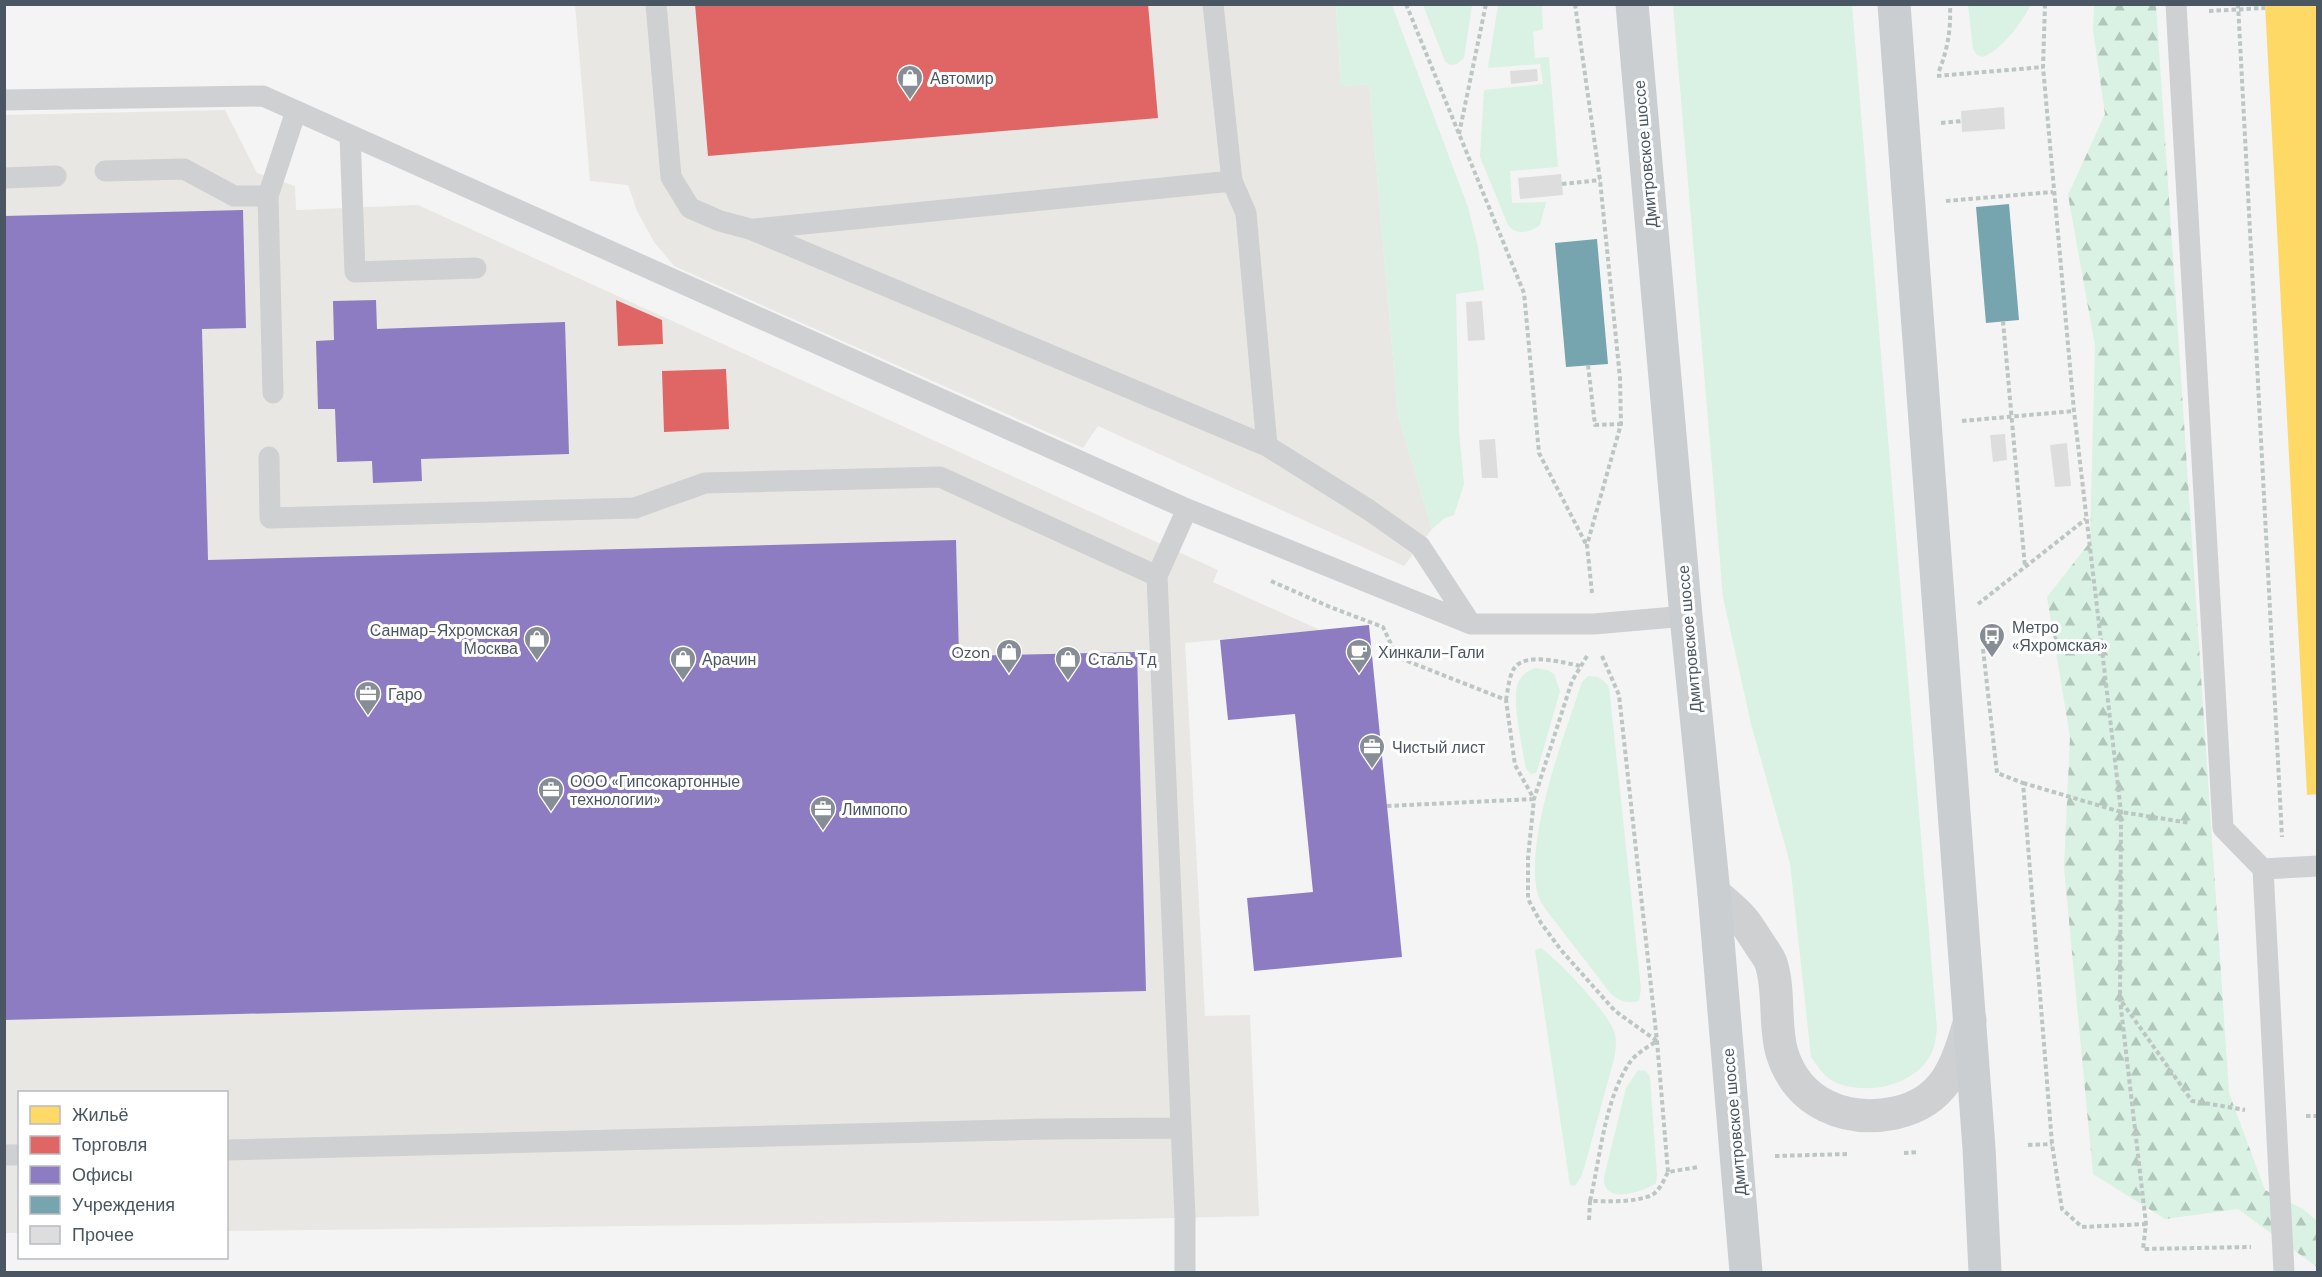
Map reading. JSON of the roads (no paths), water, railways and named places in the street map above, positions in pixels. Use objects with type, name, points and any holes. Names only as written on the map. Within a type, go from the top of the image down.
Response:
[{"type":"main road","name":"Дмитровское шоссе","points":[[1632,4],[1686,616],[1714,893],[1746,1272]]},
{"type":"main road","points":[[1894,4],[1970,1020],[1985,1272]]},
{"type":"street","points":[[1714,893],[1743,920],[1771,962],[1782,1053],[1794,1076],[1821,1105],[1844,1113],[1877,1116],[1908,1110],[1932,1096],[1947,1082],[1960,1053],[1970,1020]]},
{"type":"lane","points":[[656,4],[671,177],[690,208],[720,221],[750,229],[1267,446],[1369,510],[1420,546],[1471,624]]},
{"type":"lane","points":[[1213,4],[1232,181],[1246,213],[1267,446]]},
{"type":"lane","points":[[2176,4],[2223,828],[2273,868],[2318,866]]},
{"type":"lane","points":[[4,100],[263,96],[1187,509],[1471,624],[1594,624],[1686,616]]},
{"type":"lane","points":[[273,393],[268,196],[296,111]]},
{"type":"lane","points":[[350,135],[355,272],[476,268]]},
{"type":"lane","points":[[105,171],[184,169],[234,196],[268,196]]},
{"type":"lane","points":[[4,178],[57,176]]},
{"type":"lane","points":[[750,229],[1232,181]]},
{"type":"lane","points":[[269,458],[270,518],[635,508],[705,483],[940,477],[1157,576]]},
{"type":"lane","points":[[1185,1272],[1185,1217],[1157,576],[1187,509]]},
{"type":"lane","points":[[2273,868],[2276,1114],[2284,1272]]},
{"type":"lane","points":[[228,1150],[1047,1129],[1180,1128]]},
{"type":"place","name":"Автомир","points":[[910,101]]},
{"type":"place","name":"Метро «Яхромская»","points":[[1992,659]]},
{"type":"place","name":"Санмар-Яхромская Москва","points":[[537,662]]},
{"type":"place","name":"Ozon","points":[[1009,675]]},
{"type":"place","name":"Хинкали-Гали","points":[[1359,675]]},
{"type":"place","name":"Арачин","points":[[683,682]]},
{"type":"place","name":"Сталь Тд","points":[[1068,682]]},
{"type":"place","name":"Гаро","points":[[368,717]]},
{"type":"place","name":"Чистый лист","points":[[1372,770]]},
{"type":"place","name":"ООО «Гипсокартонные технологии»","points":[[551,813]]},
{"type":"place","name":"Лимпопо","points":[[823,832]]}]
